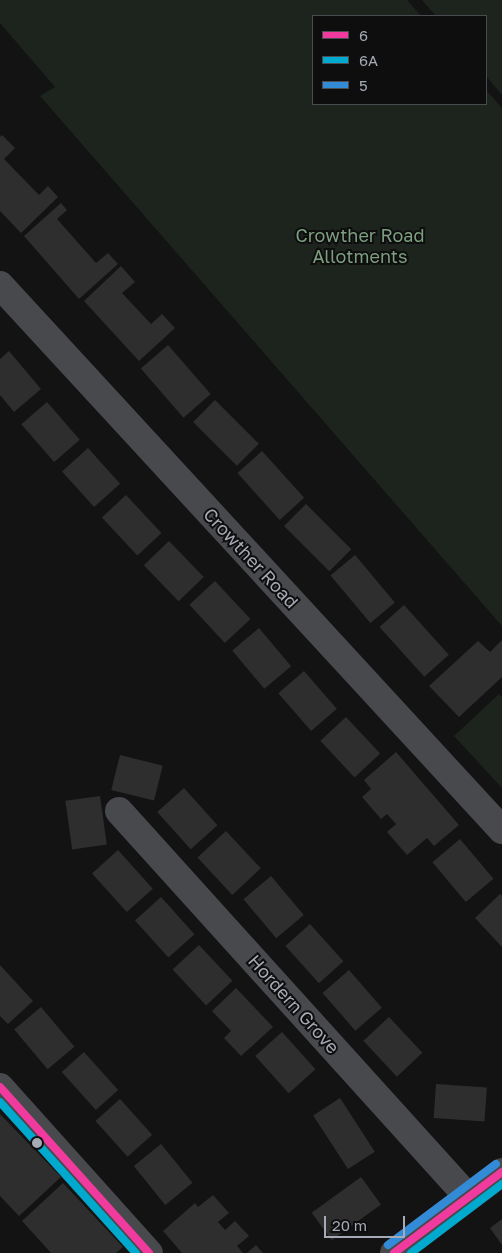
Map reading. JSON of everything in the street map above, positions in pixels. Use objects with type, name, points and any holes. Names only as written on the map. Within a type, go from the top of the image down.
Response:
[{"type":"street","name":"Crowther Road","points":[[0,285],[502,830]]},
{"type":"street","name":"Hordern Grove","points":[[119,811],[468,1197]]},
{"type":"street","points":[[0,1087],[149,1253]]},
{"type":"street","points":[[405,1250],[468,1197],[502,1172]]},
{"type":"green space","name":"Crowther Road Allotments","points":[[0,0],[407,0],[420,15],[312,15],[312,105],[487,105],[487,91],[502,108],[502,626],[40,96],[55,87],[0,23]]},
{"type":"green space","points":[[422,0],[502,0],[502,95],[487,77],[487,15],[435,15]]},
{"type":"green space","points":[[499,694],[502,697],[502,788],[454,736]]},
{"type":"building","points":[[2,135],[15,148],[4,159],[39,195],[48,186],[58,197],[21,233],[0,211],[0,137]]},
{"type":"building","points":[[61,203],[67,210],[57,219],[96,263],[108,253],[118,264],[79,299],[24,236]]},
{"type":"building","points":[[121,266],[135,282],[122,293],[151,324],[162,314],[175,328],[139,361],[84,301]]},
{"type":"building","points":[[168,345],[211,394],[183,418],[141,369]]},
{"type":"building","points":[[9,351],[41,389],[14,412],[0,395],[0,359]]},
{"type":"building","points":[[215,400],[259,444],[237,466],[193,422]]},
{"type":"building","points":[[47,402],[80,440],[54,462],[21,424]]},
{"type":"building","points":[[88,448],[120,484],[94,507],[62,471]]},
{"type":"building","points":[[262,451],[304,498],[280,520],[237,473]]},
{"type":"building","points":[[126,495],[161,533],[137,556],[102,518]]},
{"type":"building","points":[[306,504],[351,549],[329,571],[284,526]]},
{"type":"building","points":[[169,541],[204,577],[179,601],[144,565]]},
{"type":"building","points":[[355,555],[395,602],[370,623],[330,576]]},
{"type":"building","points":[[215,581],[250,619],[225,643],[189,605]]},
{"type":"building","points":[[404,605],[449,655],[424,677],[379,627]]},
{"type":"building","points":[[259,628],[291,666],[264,689],[232,650]]},
{"type":"building","points":[[502,640],[502,677],[459,717],[429,686],[478,641],[490,652]]},
{"type":"building","points":[[304,671],[337,709],[311,731],[278,693]]},
{"type":"building","points":[[346,717],[380,754],[355,777],[320,741]]},
{"type":"building","points":[[396,752],[459,825],[434,846],[427,838],[407,855],[387,832],[396,824],[387,814],[381,819],[362,797],[371,789],[364,780]]},
{"type":"building","points":[[120,755],[163,766],[154,801],[111,790]]},
{"type":"building","points":[[184,788],[217,825],[191,849],[157,812]]},
{"type":"building","points":[[100,796],[107,845],[72,849],[65,801]]},
{"type":"building","points":[[226,831],[261,868],[232,895],[197,858]]},
{"type":"building","points":[[460,839],[493,879],[466,902],[432,862]]},
{"type":"building","points":[[118,850],[153,889],[127,912],[92,873]]},
{"type":"building","points":[[271,876],[304,915],[276,938],[243,899]]},
{"type":"building","points":[[500,894],[502,896],[502,947],[475,918]]},
{"type":"building","points":[[161,897],[194,934],[168,958],[135,920]]},
{"type":"building","points":[[310,924],[343,961],[319,983],[285,946]]},
{"type":"building","points":[[199,945],[232,981],[206,1005],[173,970]]},
{"type":"building","points":[[0,965],[33,1001],[8,1024],[0,1016]]},
{"type":"building","points":[[349,970],[382,1008],[355,1031],[323,993]]},
{"type":"building","points":[[236,988],[273,1027],[241,1056],[224,1038],[231,1031],[212,1011]]},
{"type":"building","points":[[41,1007],[74,1047],[48,1069],[14,1029]]},
{"type":"building","points":[[389,1017],[422,1053],[397,1077],[363,1041]]},
{"type":"building","points":[[282,1032],[315,1069],[289,1093],[255,1056]]},
{"type":"building","points":[[84,1052],[118,1090],[96,1110],[62,1072]]},
{"type":"building","points":[[436,1084],[487,1088],[485,1121],[434,1118]]},
{"type":"building","points":[[340,1098],[375,1152],[348,1169],[313,1115]]},
{"type":"building","points":[[120,1099],[152,1135],[128,1157],[95,1121]]},
{"type":"building","points":[[0,1114],[61,1177],[19,1216],[0,1196]]},
{"type":"building","points":[[161,1144],[192,1183],[165,1205],[134,1166]]},
{"type":"building","points":[[361,1177],[381,1205],[332,1240],[312,1213]]},
{"type":"building","points":[[63,1183],[123,1247],[116,1253],[51,1253],[22,1221]]},
{"type":"building","points":[[213,1195],[229,1213],[218,1222],[225,1230],[235,1221],[249,1236],[237,1246],[243,1253],[182,1253],[163,1231],[195,1203],[198,1207]]},
{"type":"building","points":[[502,1219],[502,1245],[490,1228]]},
{"type":"building","points":[[256,1245],[263,1253],[247,1253]]},
{"type":"transit line","name":"6","points":[[0,1087],[149,1253]]},
{"type":"transit line","name":"6A","points":[[0,1102],[136,1253]]},
{"type":"transit line","name":"5","points":[[388,1245],[496,1164]]},
{"type":"transit line","name":"6","points":[[394,1253],[502,1172]]},
{"type":"transit line","name":"6A","points":[[411,1253],[502,1184]]}]
